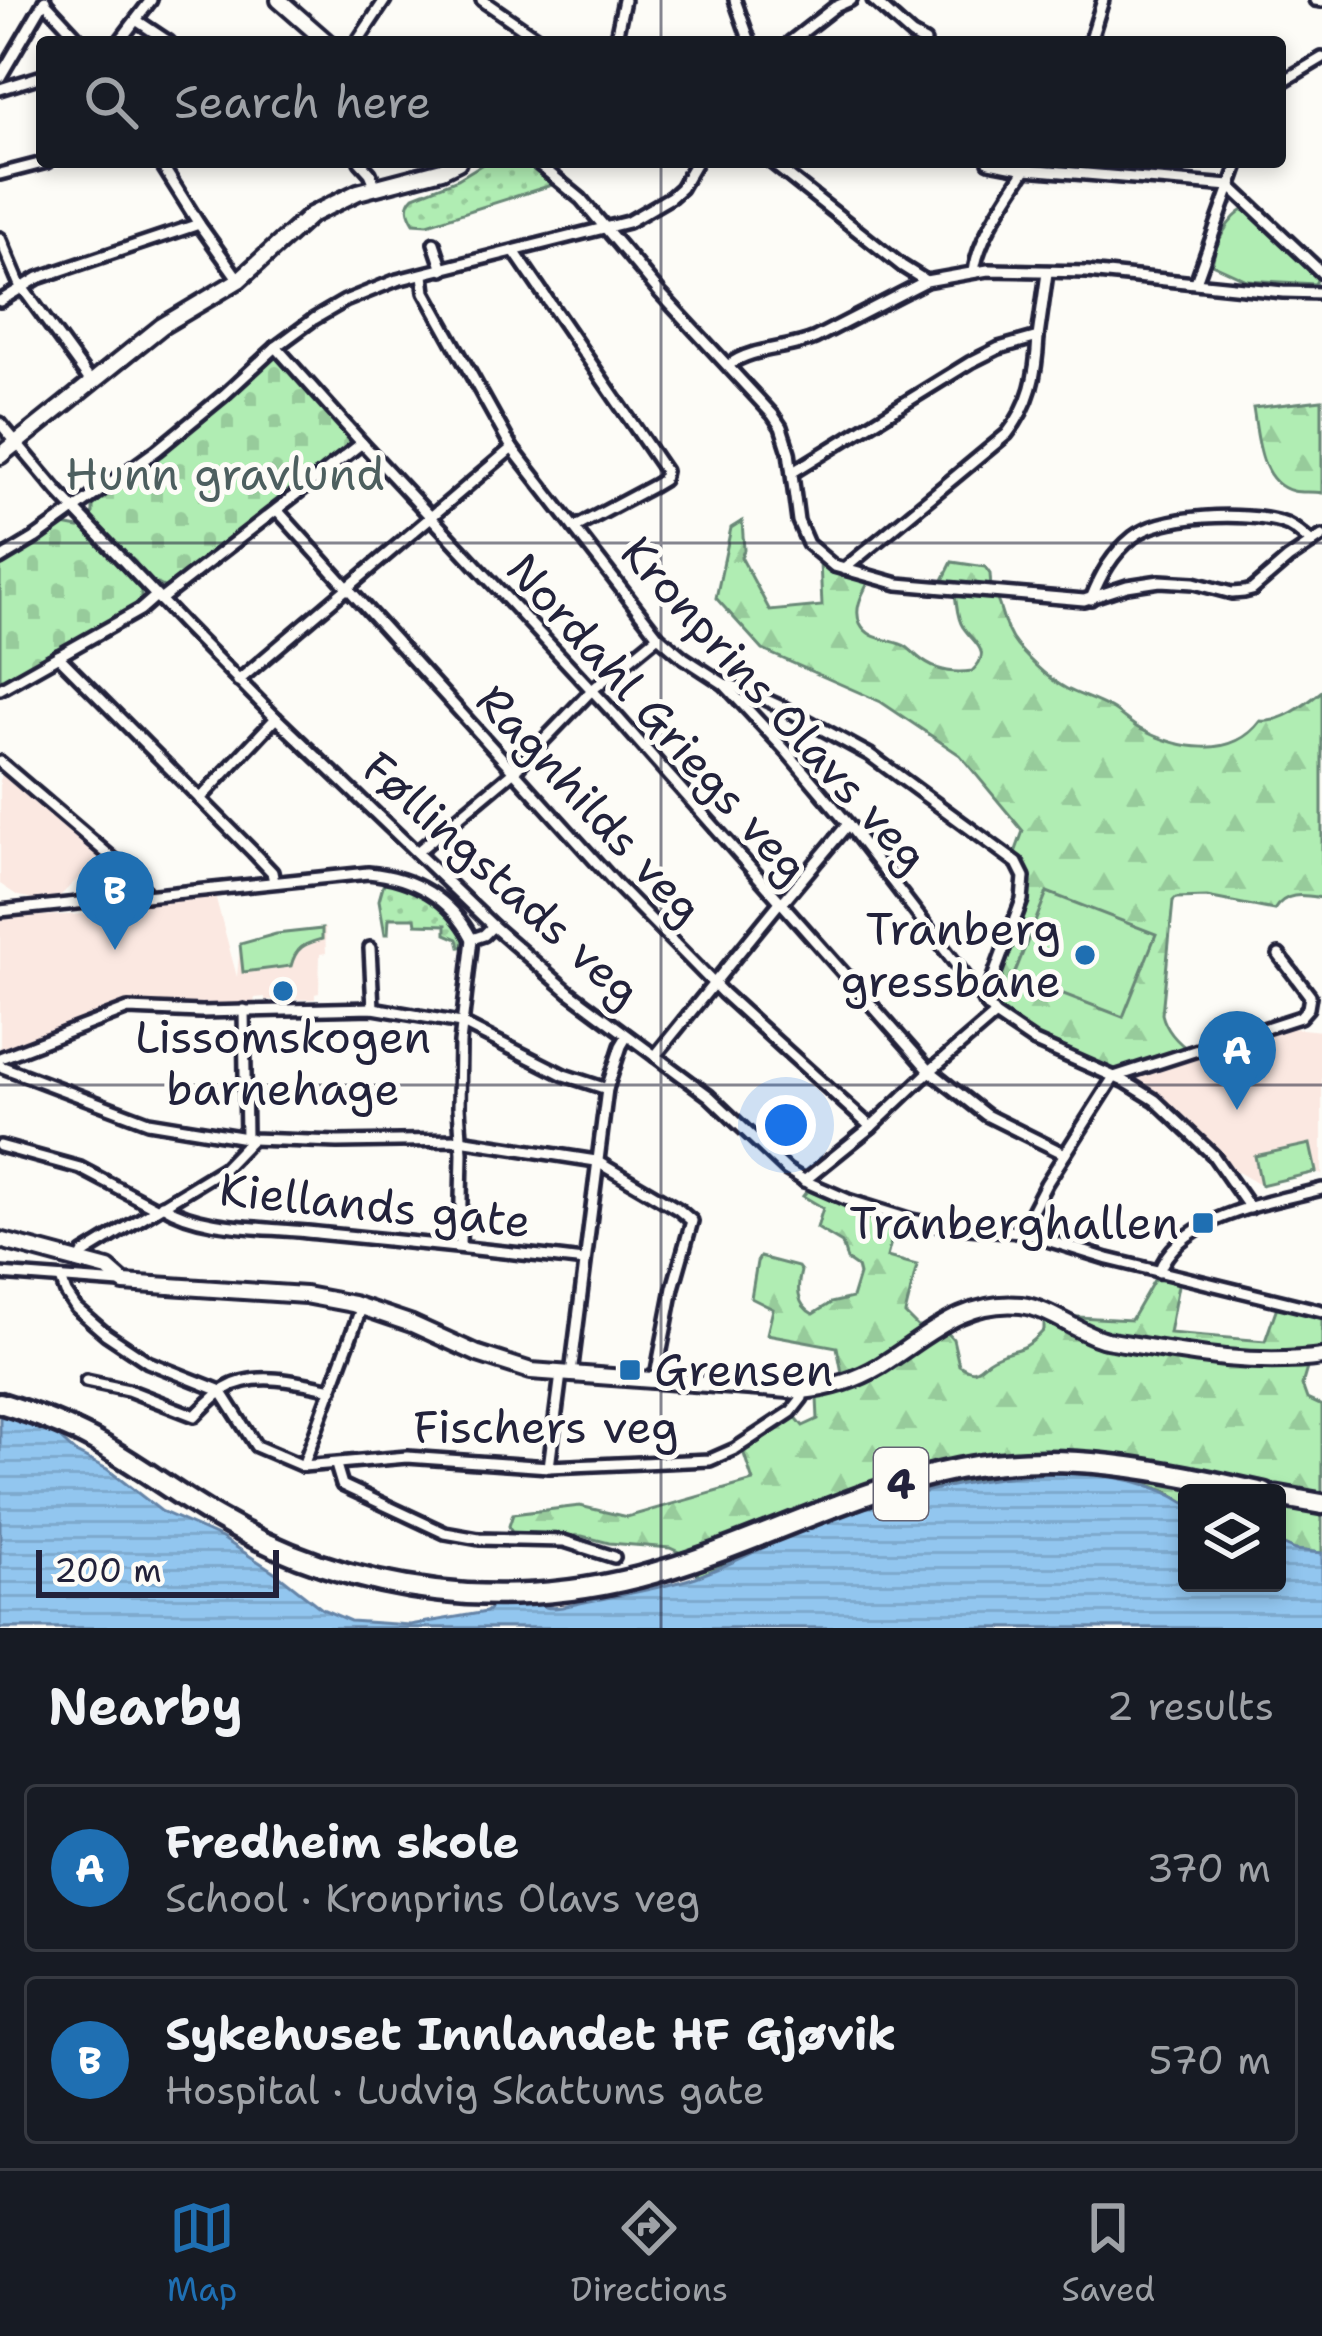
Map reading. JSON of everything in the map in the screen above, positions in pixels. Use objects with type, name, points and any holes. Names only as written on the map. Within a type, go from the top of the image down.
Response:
[{"type":"highway","name":"4","points":[[0,1403],[82,1434],[245,1534],[305,1560],[402,1586],[485,1594],[549,1592],[639,1577],[876,1491],[986,1465],[1102,1462],[1225,1484]]},
{"type":"highway","points":[[1286,1498],[1322,1504]]},
{"type":"main road","points":[[279,0],[320,36]]},
{"type":"main road","points":[[0,456],[162,326],[239,280],[311,215],[341,199],[446,168]]},
{"type":"main road","points":[[0,1240],[108,1269],[124,1283],[305,1295],[362,1306],[531,1371],[802,1391],[831,1388],[855,1379],[954,1316],[1006,1305],[1037,1309],[1087,1334],[1120,1342],[1247,1361],[1322,1357]]},
{"type":"street","points":[[124,36],[151,0]]},
{"type":"street","points":[[362,36],[385,0]]},
{"type":"street","points":[[482,0],[534,36]]},
{"type":"street","points":[[616,36],[624,0]]},
{"type":"street","points":[[735,0],[748,36]]},
{"type":"street","points":[[798,36],[851,0]]},
{"type":"street","points":[[873,0],[915,36]]},
{"type":"street","points":[[1092,36],[1102,0]]},
{"type":"street","points":[[0,77],[44,1],[76,36]]},
{"type":"street","points":[[136,20],[160,36]]},
{"type":"street","points":[[1286,79],[1322,58]]},
{"type":"street","points":[[0,89],[36,78]]},
{"type":"street","points":[[0,174],[36,165]]},
{"type":"street","points":[[164,168],[239,280]]},
{"type":"street","points":[[365,168],[376,187]]},
{"type":"street","points":[[544,168],[571,189],[781,427],[793,472],[798,520],[808,544],[834,566],[898,584],[1043,598],[1091,599],[1160,580],[1232,593],[1252,590],[1317,539],[1282,522],[1209,518],[1162,524],[1137,533],[1117,553],[1104,568],[1091,599]]},
{"type":"street","points":[[0,559],[158,450],[276,347],[345,301],[397,280],[628,222],[671,197],[693,168]]},
{"type":"street","points":[[779,168],[926,281]]},
{"type":"street","points":[[974,272],[988,232],[1026,168]]},
{"type":"street","points":[[1057,168],[1230,186],[1322,273]]},
{"type":"street","points":[[1196,281],[1237,168]]},
{"type":"street","points":[[0,301],[38,278],[199,224]]},
{"type":"street","points":[[0,238],[22,288],[91,382]]},
{"type":"street","points":[[434,243],[443,270]]},
{"type":"street","points":[[514,251],[665,471],[653,486],[574,528]]},
{"type":"street","points":[[729,364],[803,344],[926,281],[974,272],[1087,272],[1322,292]]},
{"type":"street","points":[[844,569],[1007,434],[1020,418],[1033,385],[1047,273]]},
{"type":"street","name":"Kronprins Olavs veg","points":[[423,275],[425,292],[512,448],[658,636],[724,684],[848,824],[995,1015],[1035,1042],[1114,1076],[1155,1100],[1213,1155],[1250,1208]]},
{"type":"street","points":[[793,472],[970,362],[1038,337]]},
{"type":"street","name":"Nordahl Griegs veg","points":[[276,347],[592,690],[930,1071],[986,1114],[1065,1154]]},
{"type":"street","name":"Føllingstads veg","points":[[0,423],[74,509],[238,681],[493,926],[627,1036],[710,1096],[804,1181],[911,1220],[1022,1232],[1081,1252],[1322,1311]]},
{"type":"street","points":[[0,689],[158,598],[362,443]]},
{"type":"street","points":[[238,681],[512,448]]},
{"type":"street","name":"Ragnhilds veg","points":[[277,510],[616,884],[714,984],[871,1127]]},
{"type":"street","points":[[417,852],[514,771],[592,690],[658,636]]},
{"type":"street","points":[[58,656],[272,872],[274,881]]},
{"type":"street","points":[[724,684],[782,707],[870,755],[1017,863],[1024,877],[1022,900],[984,1002]]},
{"type":"street","points":[[200,799],[276,718]]},
{"type":"street","points":[[0,762],[117,862],[146,896]]},
{"type":"street","points":[[655,1056],[848,824]]},
{"type":"street","points":[[0,910],[361,873],[403,879],[442,900],[463,920],[472,939],[461,1023],[460,1246]]},
{"type":"street","points":[[472,939],[493,926]]},
{"type":"street","points":[[370,948],[373,1008]]},
{"type":"street","points":[[1022,1232],[1030,1211],[1114,1076],[1300,1017],[1310,996],[1279,956]]},
{"type":"street","points":[[0,1062],[128,1009],[373,1008],[461,1023],[563,1075],[607,1089]]},
{"type":"street","points":[[79,1262],[82,1254],[224,1168],[249,1138],[244,1010]]},
{"type":"street","points":[[804,1181],[995,1015]]},
{"type":"street","points":[[549,1467],[607,1089],[627,1036]]},
{"type":"street","points":[[0,1062],[148,1122],[249,1138],[460,1139],[596,1161],[692,1221],[655,1381]]},
{"type":"street","name":"Kiellands gate","points":[[0,1146],[80,1168],[195,1220],[584,1261]]},
{"type":"street","points":[[1159,1272],[1166,1256],[1209,1223],[1322,1190]]},
{"type":"street","points":[[0,1274],[124,1283]]},
{"type":"street","points":[[61,1279],[76,1307],[118,1344],[148,1362],[221,1391],[256,1446],[302,1466],[362,1306]]},
{"type":"street","points":[[86,1381],[128,1390],[195,1416],[238,1382],[286,1380],[332,1389]]},
{"type":"street","name":"Fischers veg","points":[[302,1466],[407,1457],[549,1467],[710,1460],[736,1449],[791,1412],[802,1391]]},
{"type":"street","points":[[336,1465],[342,1485],[445,1533],[478,1539],[564,1540],[614,1556]]},
{"type":"shaded area","points":[[0,767],[103,854],[60,896],[18,896],[0,884]]},
{"type":"shaded area","points":[[215,895],[237,977],[240,944],[325,928],[326,953],[320,954],[315,999],[127,1003],[0,1049],[0,917],[95,914]]},
{"type":"shaded area","points":[[1281,1027],[1322,1031],[1322,1174],[1260,1185],[1231,1168],[1186,1119],[1129,1077]]},
{"type":"green space","points":[[476,168],[536,168],[558,183],[428,224],[414,223],[408,209],[414,196]]},
{"type":"green space","points":[[1247,208],[1319,276],[1315,284],[1247,280],[1212,264],[1224,232]]},
{"type":"green space","name":"Hunn gravlund","points":[[276,351],[358,443],[178,581],[166,588],[153,582],[141,590],[137,606],[0,688],[0,564],[63,525],[79,528],[93,513],[93,506]]},
{"type":"green space","points":[[1322,400],[1322,493],[1293,491],[1273,479],[1267,469],[1253,408]]},
{"type":"green space","points":[[742,521],[741,557],[770,611],[822,606],[820,561],[826,555],[871,577],[859,606],[864,629],[944,670],[972,671],[981,653],[961,624],[955,595],[940,586],[952,562],[985,567],[1008,631],[1034,664],[1067,689],[1171,742],[1203,747],[1234,742],[1260,721],[1284,716],[1322,691],[1322,898],[1289,897],[1274,910],[1207,897],[1173,901],[1162,1014],[1173,1036],[1192,1052],[1122,1075],[1052,1050],[996,1018],[988,990],[1024,886],[1011,864],[1023,831],[960,755],[881,702],[763,650],[716,598],[731,528]]},
{"type":"green space","points":[[384,882],[435,902],[455,921],[466,946],[460,947],[458,939],[446,934],[446,925],[416,924],[415,918],[389,918],[385,934],[379,900]]},
{"type":"green space","name":"Tranberg gressbane","points":[[1047,892],[1156,934],[1123,1017],[1014,975]]},
{"type":"green space","points":[[322,929],[322,939],[302,947],[291,966],[243,972],[240,944]]},
{"type":"green space","points":[[1310,1144],[1316,1172],[1261,1185],[1255,1156]]},
{"type":"green space","points":[[809,1188],[896,1223],[887,1257],[917,1265],[905,1314],[924,1333],[946,1331],[953,1339],[959,1365],[970,1371],[1029,1344],[1044,1330],[1044,1315],[1131,1320],[1154,1280],[1179,1280],[1169,1333],[1265,1341],[1280,1298],[1322,1309],[1322,1362],[1307,1368],[1302,1385],[1307,1399],[1322,1406],[1322,1553],[1286,1546],[1286,1484],[1178,1484],[1178,1498],[1147,1484],[1103,1476],[1014,1475],[970,1480],[838,1515],[699,1576],[683,1554],[670,1548],[582,1536],[512,1533],[513,1514],[580,1506],[627,1517],[753,1481],[742,1448],[790,1410],[803,1426],[818,1419],[817,1398],[843,1378],[837,1347],[767,1334],[773,1309],[751,1298],[760,1257],[798,1267],[801,1301],[813,1314],[852,1298],[857,1267],[847,1260],[842,1243],[817,1228],[823,1208],[803,1196]]},
{"type":"water","points":[[0,1414],[54,1433],[161,1511],[222,1538],[322,1609],[350,1621],[410,1625],[486,1612],[500,1589],[515,1585],[524,1586],[551,1608],[629,1594],[696,1577],[831,1517],[963,1484],[1042,1474],[1120,1478],[1178,1500],[1178,1592],[1286,1592],[1286,1546],[1322,1553],[1322,1628],[0,1628]]},
{"type":"place","name":"Sykehuset Innlandet HF Gjøvik","points":[[115,950]]},
{"type":"place","name":"Tranberg gressbane","points":[[1085,955]]},
{"type":"place","name":"Lissomskogen barnehage","points":[[283,991]]},
{"type":"place","name":"Fredheim skole","points":[[1237,1110]]},
{"type":"place","name":"Tranberghallen","points":[[1203,1223]]},
{"type":"place","name":"Grensen","points":[[630,1370]]}]
